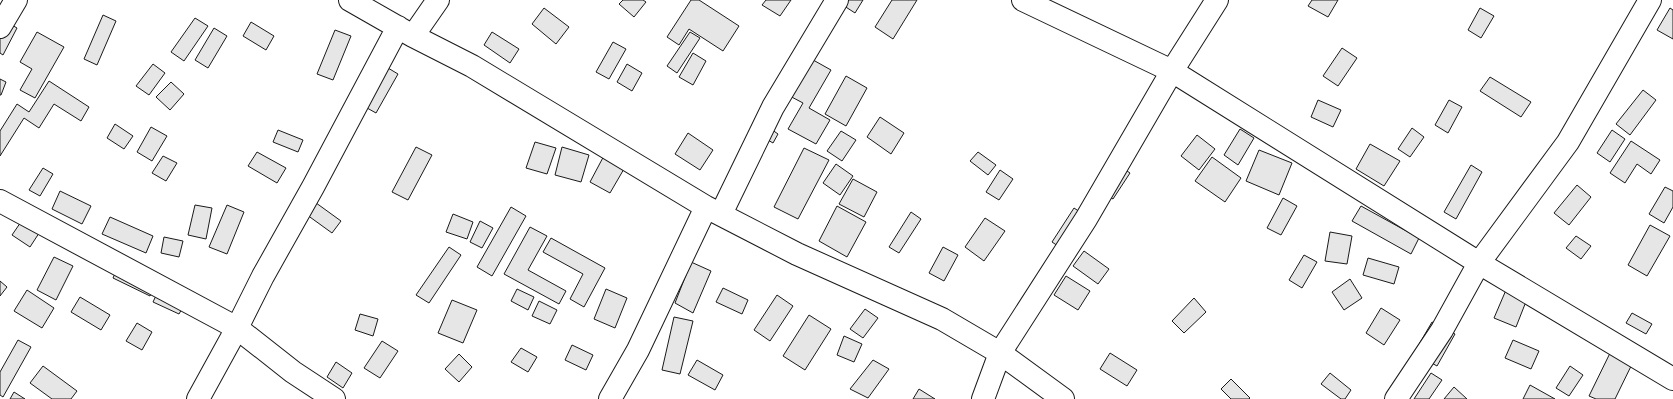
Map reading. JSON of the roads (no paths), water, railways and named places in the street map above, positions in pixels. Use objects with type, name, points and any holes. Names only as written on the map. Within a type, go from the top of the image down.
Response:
[{"type":"street","points":[[0,27],[16,0]]},
{"type":"street","points":[[350,0],[472,66],[714,210],[797,254],[942,319],[1000,353],[1063,399]]},
{"type":"street","points":[[198,399],[237,328],[263,276],[313,186],[406,31],[438,0]]},
{"type":"street","points":[[610,399],[714,210],[837,0]]},
{"type":"street","points":[[1023,0],[1172,71],[1479,263],[1673,379]]},
{"type":"street","points":[[983,399],[1000,353],[1086,218],[1172,71],[1217,0]]},
{"type":"street","points":[[1396,399],[1442,330],[1479,263],[1568,142],[1650,0]]},
{"type":"street","points":[[0,201],[237,328],[293,372],[334,399]]}]
